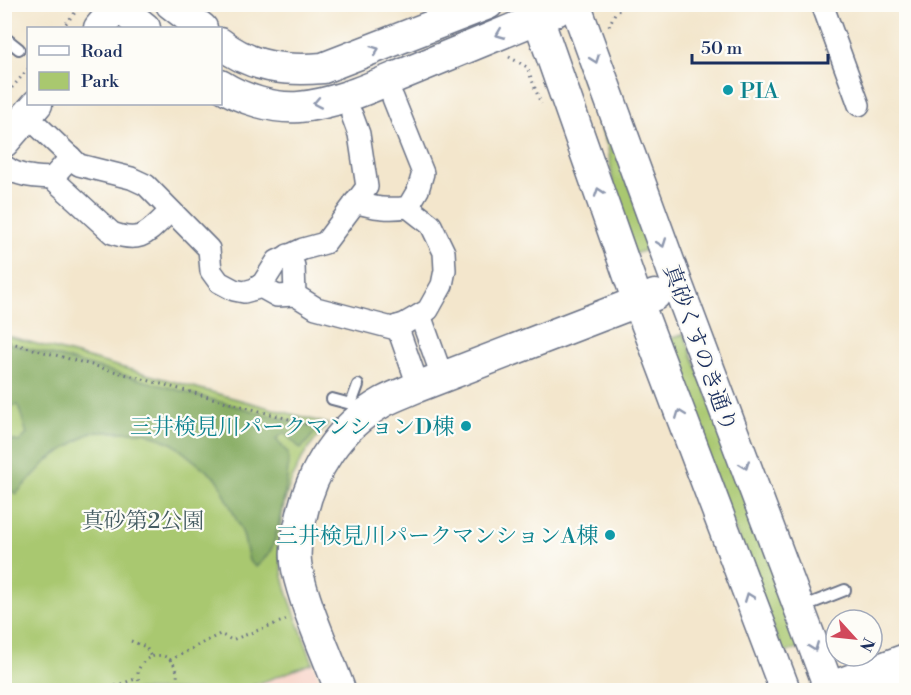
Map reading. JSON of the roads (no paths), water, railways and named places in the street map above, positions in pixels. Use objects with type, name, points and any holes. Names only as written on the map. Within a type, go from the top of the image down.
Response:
[{"type":"street","points":[[171,4],[201,27]]},
{"type":"street","points":[[222,44],[247,59],[270,67],[296,71],[323,68],[488,4]]},
{"type":"street","points":[[222,86],[232,93],[256,101],[285,106],[299,107],[333,100],[385,81],[535,12],[574,4]]},
{"type":"street","name":"真砂くすのき通り","points":[[574,4],[828,690]]},
{"type":"street","points":[[822,4],[859,105]]},
{"type":"street","points":[[113,11],[143,27]]},
{"type":"street","name":"真砂くすのき通り","points":[[535,12],[638,302],[785,690]]},
{"type":"street","points":[[393,98],[423,172],[418,190],[408,207]]},
{"type":"street","points":[[171,211],[144,235],[136,239],[125,238],[112,233],[52,178],[32,177],[13,172],[5,155],[38,115],[79,165],[138,180],[146,185],[209,249],[211,271],[219,282],[234,290],[244,292],[263,283],[277,261],[325,243],[367,187],[359,134],[352,115]]},
{"type":"street","points":[[52,178],[71,158]]},
{"type":"street","points":[[259,286],[277,297],[295,295],[315,308],[392,328],[428,310],[442,285],[445,270],[444,252],[431,225],[408,207],[373,208],[356,202]]},
{"type":"street","points":[[288,255],[294,266],[295,295]]},
{"type":"street","points":[[340,690],[296,567],[297,533],[306,495],[323,460],[358,410],[678,286]]},
{"type":"street","points":[[420,315],[438,365]]},
{"type":"street","points":[[397,326],[414,374]]},
{"type":"street","points":[[828,690],[906,659]]},
{"type":"street","points":[[891,690],[906,685]]},
{"type":"lane","points":[[4,37],[19,49]]},
{"type":"lane","points":[[332,399],[358,410],[358,385]]},
{"type":"lane","points":[[799,609],[845,590]]},
{"type":"place","name":"PIA","points":[[728,90]]},
{"type":"place","name":"三井検見川パークマンションD棟","points":[[466,426]]},
{"type":"place","name":"三井検見川パークマンションA棟","points":[[610,535]]},
{"type":"park label","name":"真砂第2公園","points":[[143,520]]}]
